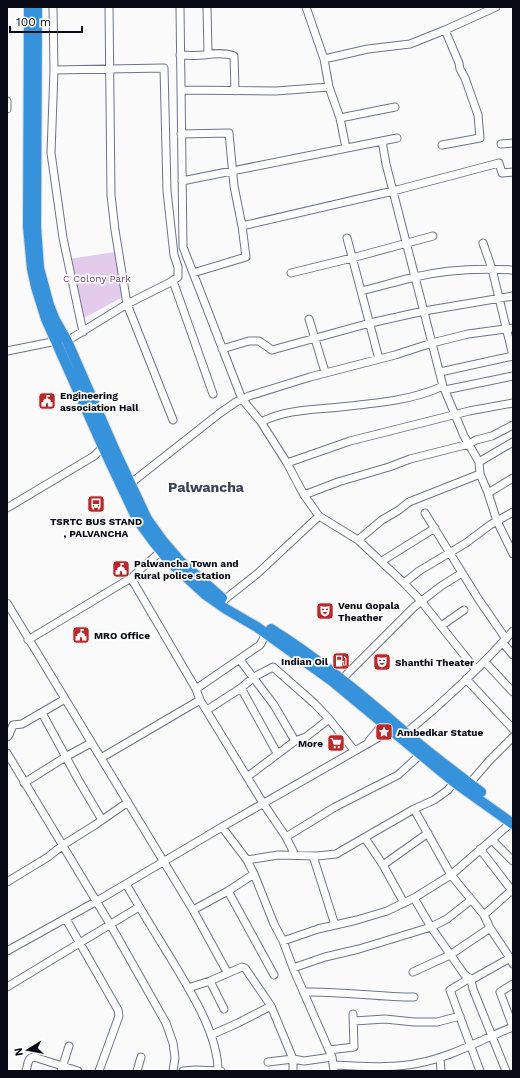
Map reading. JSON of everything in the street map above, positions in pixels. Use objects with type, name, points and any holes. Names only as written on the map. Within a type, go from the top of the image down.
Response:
[{"type":"highway","points":[[29,7],[28,226],[32,269],[36,287],[46,318],[62,341],[147,519],[175,555],[198,578],[224,600],[296,645],[382,711],[391,727],[406,733],[470,783],[512,821]]},
{"type":"highway","points":[[37,7],[36,227],[40,268],[44,287],[62,341],[103,447],[137,519],[170,562],[206,595],[266,634],[332,682],[391,727],[454,782],[512,821]]},
{"type":"street","points":[[53,7],[54,70],[51,153],[62,238],[83,332]]},
{"type":"street","points":[[109,7],[111,196],[127,304],[173,420]]},
{"type":"street","points":[[180,7],[183,247],[242,399],[261,422],[287,463],[304,495],[319,516],[358,540],[382,561],[421,601],[476,670]]},
{"type":"street","points":[[207,7],[208,53]]},
{"type":"street","points":[[306,7],[324,59],[329,86],[340,118],[346,148]]},
{"type":"street","points":[[324,59],[368,49],[410,44],[445,30],[494,7]]},
{"type":"street","points":[[442,145],[480,138],[478,115],[465,78],[445,30]]},
{"type":"street","points":[[180,55],[204,55],[208,53],[234,56],[235,91]]},
{"type":"street","points":[[7,351],[62,341],[83,332],[127,304],[178,277],[178,267],[174,254],[167,191],[164,68],[54,70]]},
{"type":"street","points":[[181,90],[276,91],[329,86]]},
{"type":"street","points":[[7,101],[7,109]]},
{"type":"street","points":[[340,118],[395,107]]},
{"type":"street","points":[[182,134],[230,133],[234,186],[242,226],[246,257],[193,273]]},
{"type":"street","points":[[182,181],[397,138]]},
{"type":"street","points":[[382,141],[386,164],[444,388],[454,415],[479,462],[480,474],[497,521],[513,552]]},
{"type":"street","points":[[501,144],[513,143]]},
{"type":"street","points":[[242,226],[393,191],[499,163],[502,173],[513,172]]},
{"type":"street","points":[[291,273],[433,236]]},
{"type":"street","points":[[347,238],[379,359]]},
{"type":"street","points":[[440,372],[513,356],[510,329],[499,298],[492,269],[483,243]]},
{"type":"street","points":[[361,292],[415,276],[470,269],[513,270]]},
{"type":"street","points":[[173,281],[214,394]]},
{"type":"street","points":[[222,349],[249,341],[259,341],[272,350],[370,323],[424,311],[513,296]]},
{"type":"street","points":[[309,319],[316,338],[325,372]]},
{"type":"street","points":[[131,483],[220,413],[242,399],[281,385],[325,372],[379,359],[432,343],[468,334],[510,329]]},
{"type":"street","points":[[261,422],[271,417],[286,413],[407,397],[444,388],[513,376]]},
{"type":"street","points":[[287,463],[350,441],[469,411],[513,403]]},
{"type":"street","points":[[304,495],[338,482],[469,444],[476,440],[492,436],[513,425]]},
{"type":"street","points":[[479,462],[513,442]]},
{"type":"street","points":[[7,508],[94,456],[103,447],[116,453]]},
{"type":"street","points":[[358,540],[382,520],[409,502],[480,474]]},
{"type":"street","points":[[488,493],[513,478]]},
{"type":"street","points":[[404,583],[419,571],[466,543],[497,521],[513,512]]},
{"type":"street","points":[[424,513],[435,528],[513,655]]},
{"type":"street","points":[[224,600],[256,574],[319,516]]},
{"type":"street","points":[[382,561],[435,528]]},
{"type":"street","points":[[28,640],[131,578],[161,551],[175,555]]},
{"type":"street","points":[[341,680],[421,601],[462,573]]},
{"type":"street","points":[[131,578],[196,689],[200,700],[263,803],[286,837],[294,855]]},
{"type":"street","points":[[7,604],[193,910],[227,972]]},
{"type":"street","points":[[441,626],[464,610]]},
{"type":"street","points":[[406,733],[428,715],[485,662],[513,632]]},
{"type":"street","points":[[196,689],[260,645],[266,634]]},
{"type":"street","points":[[240,660],[274,705],[295,741]]},
{"type":"street","points":[[485,662],[513,692]]},
{"type":"street","points":[[206,710],[273,667],[315,704],[354,750]]},
{"type":"street","points":[[466,679],[513,729]]},
{"type":"street","points":[[241,688],[277,753]]},
{"type":"street","points":[[7,737],[10,735],[13,725],[22,724],[65,699]]},
{"type":"street","points":[[101,758],[200,700]]},
{"type":"street","points":[[7,951],[66,919],[366,744],[391,727],[382,711]]},
{"type":"street","points":[[42,713],[102,820]]},
{"type":"street","points":[[247,776],[277,753],[295,741],[306,737],[329,719]]},
{"type":"street","points":[[470,783],[513,737]]},
{"type":"street","points":[[24,783],[91,743]]},
{"type":"street","points":[[7,753],[97,901],[166,1023],[174,1043],[175,1058],[173,1071]]},
{"type":"street","points":[[286,837],[335,807],[398,775],[421,754]]},
{"type":"street","points":[[247,860],[278,855],[313,856],[336,854],[414,809],[434,800],[448,790],[454,782]]},
{"type":"street","points":[[7,882],[48,857],[63,845],[128,802]]},
{"type":"street","points":[[414,809],[451,875],[484,915],[490,928],[512,961],[470,979],[450,990],[480,1071]]},
{"type":"street","points":[[283,941],[318,929],[387,911],[414,898],[451,875],[512,821]]},
{"type":"street","points":[[222,827],[247,860],[254,874],[274,924],[283,941],[293,968],[332,1057],[334,1068],[384,1067],[418,1064],[440,1058],[471,1046],[492,1035],[513,1027],[500,992],[513,984]]},
{"type":"street","points":[[383,865],[428,833]]},
{"type":"street","points":[[365,838],[383,865],[404,903]]},
{"type":"street","points":[[492,840],[513,861]]},
{"type":"street","points":[[480,849],[513,890],[484,915]]},
{"type":"street","points":[[313,856],[335,925]]},
{"type":"street","points":[[193,910],[228,891],[254,874]]},
{"type":"street","points":[[126,884],[188,988],[211,1035],[218,1057],[218,1071]]},
{"type":"street","points":[[228,891],[274,975]]},
{"type":"street","points":[[414,898],[430,927],[464,974],[470,979],[506,1071]]},
{"type":"street","points":[[293,968],[325,957],[359,949],[430,927],[447,919],[471,900]]},
{"type":"street","points":[[7,987],[139,907]]},
{"type":"street","points":[[66,919],[118,1010],[118,1022],[100,1071]]},
{"type":"street","points":[[413,972],[450,955],[490,928]]},
{"type":"street","points":[[188,988],[210,981],[242,966],[245,968],[271,1006],[292,1059],[293,1071]]},
{"type":"street","points":[[210,981],[224,1010]]},
{"type":"street","points":[[304,992],[329,991],[384,997],[414,997]]},
{"type":"street","points":[[211,1035],[271,1006]]},
{"type":"street","points":[[329,1050],[354,1047],[354,1017],[414,1022],[436,1022],[460,1016]]},
{"type":"street","points":[[62,1069],[69,1046]]},
{"type":"street","points":[[26,1071],[29,1060],[34,1057],[62,1069],[78,1071]]},
{"type":"street","points":[[268,1062],[292,1059],[304,1061],[332,1057]]},
{"type":"street","points":[[137,1071],[141,1058]]},
{"type":"street","points":[[440,1058],[441,1071]]},
{"type":"street","points":[[183,1071],[221,1071]]},
{"type":"green space","name":"C Colony Park","points":[[115,252],[123,297],[84,318],[69,259]]},
{"type":"place","name":"Engineering association Hall","points":[[47,401]]},
{"type":"place","name":"TSRTC BUS STAND , PALVANCHA","points":[[96,504]]},
{"type":"place","name":"Palwancha Town and Rural police station","points":[[121,569]]},
{"type":"place","name":"Venu Gopala Theather","points":[[325,611]]},
{"type":"place","name":"MRO Office","points":[[81,635]]},
{"type":"place","name":"Indian Oil","points":[[341,661]]},
{"type":"place","name":"Shanthi Theater","points":[[382,662]]},
{"type":"place","name":"Ambedkar Statue","points":[[384,732]]},
{"type":"place","name":"More","points":[[336,743]]},
{"type":"district","name":"Palwancha","points":[[206,487]]}]
